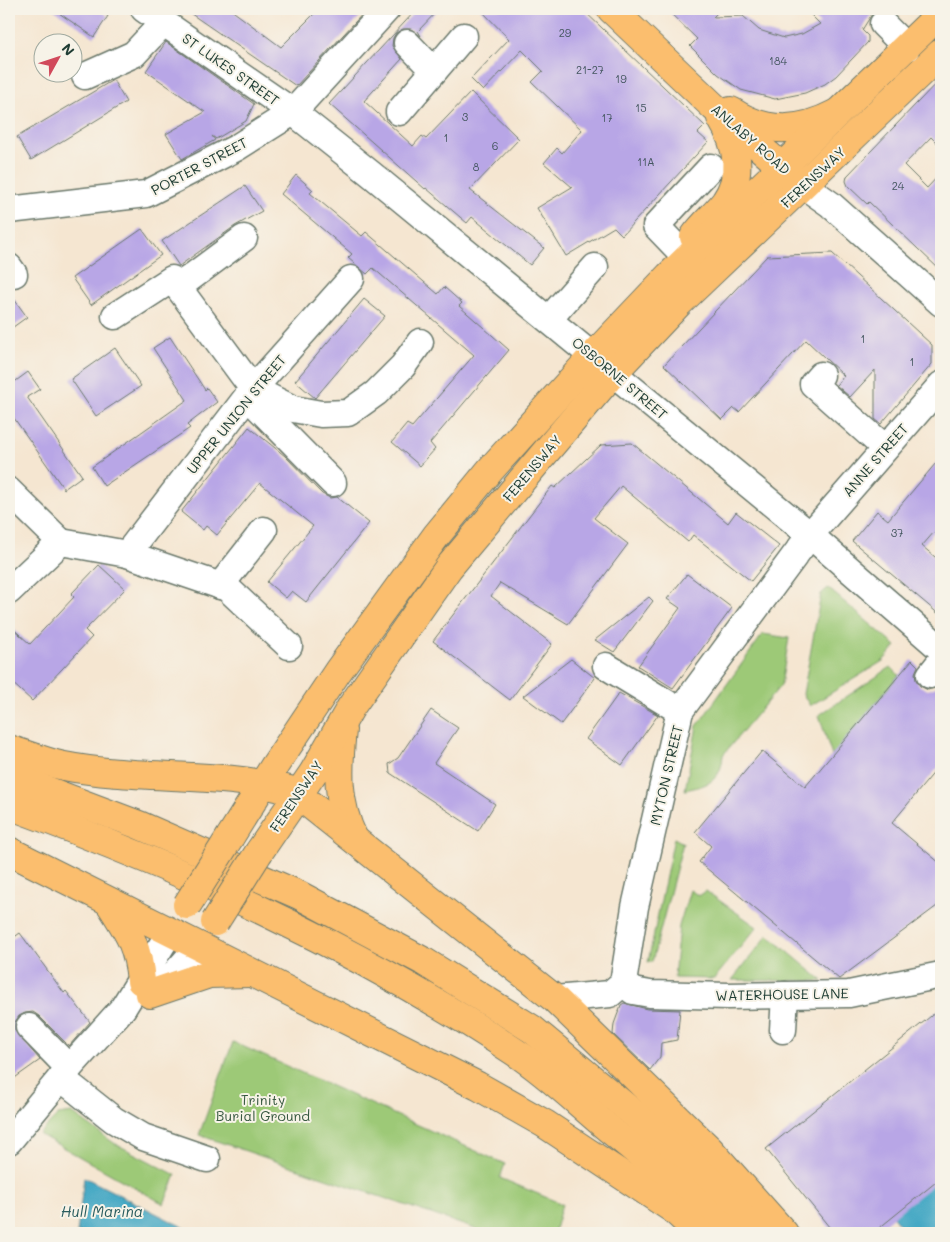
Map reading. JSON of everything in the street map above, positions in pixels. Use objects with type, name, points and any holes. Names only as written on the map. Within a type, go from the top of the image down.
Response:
[{"type":"main road","name":"ANLABY ROAD","points":[[611,9],[714,108],[803,185]]},
{"type":"main road","name":"FERENSWAY","points":[[199,946],[263,846],[311,776],[342,723],[449,567],[676,265],[907,48],[941,12]]},
{"type":"main road","name":"FERENSWAY","points":[[170,932],[338,671],[436,536],[491,469],[603,364],[679,303],[941,53]]},
{"type":"main road","points":[[689,83],[736,114],[761,126],[788,128],[808,126],[839,112]]},
{"type":"main road","points":[[676,265],[695,235],[724,203],[735,182],[737,156],[735,144],[730,132],[714,108]]},
{"type":"main road","points":[[342,723],[338,770],[341,801],[344,819],[354,838]]},
{"type":"main road","points":[[9,749],[63,766],[188,777],[270,774],[293,791],[311,776],[354,838],[555,999],[710,1150],[784,1233]]},
{"type":"main road","points":[[9,776],[139,825],[299,895],[423,962],[532,1029],[633,1113],[711,1182],[756,1233]]},
{"type":"main road","points":[[188,777],[235,804],[246,813],[263,846]]},
{"type":"main road","points":[[9,805],[97,838],[256,906],[403,984],[517,1053],[695,1199],[729,1233]]},
{"type":"main road","points":[[9,851],[254,974],[401,1045],[544,1124],[673,1210],[699,1233]]},
{"type":"main road","points":[[109,902],[135,944],[145,988],[210,974],[254,974]]},
{"type":"street","points":[[85,76],[134,54],[153,13]]},
{"type":"street","name":"ST LUKES STREET","points":[[153,13],[293,112]]},
{"type":"street","points":[[883,24],[907,48]]},
{"type":"street","points":[[392,25],[434,71]]},
{"type":"street","name":"PORTER STREET","points":[[9,210],[146,194],[236,148],[293,112],[392,25]]},
{"type":"street","points":[[399,112],[464,36]]},
{"type":"street","name":"OSBORNE STREET","points":[[293,112],[549,319],[810,535],[941,650]]},
{"type":"street","points":[[676,265],[656,226],[711,167]]},
{"type":"street","name":"ANLABY ROAD","points":[[803,185],[830,204],[941,303]]},
{"type":"street","points":[[178,287],[244,238]]},
{"type":"street","points":[[549,319],[595,267]]},
{"type":"street","points":[[114,316],[172,279],[251,393],[333,483]]},
{"type":"street","name":"UPPER UNION STREET","points":[[127,554],[251,393],[351,279]]},
{"type":"street","points":[[251,393],[293,410],[321,414],[348,413],[376,393],[403,366],[420,342]]},
{"type":"street","points":[[821,375],[813,384],[885,448]]},
{"type":"street","name":"ANNE STREET","points":[[810,535],[941,385]]},
{"type":"street","points":[[9,491],[61,542],[127,554],[226,588],[289,646]]},
{"type":"street","points":[[220,586],[264,530]]},
{"type":"street","name":"MYTON STREET","points":[[623,983],[635,906],[680,711],[810,535]]},
{"type":"street","points":[[9,592],[61,542]]},
{"type":"street","points":[[606,666],[680,711]]},
{"type":"street","points":[[145,988],[170,932]]},
{"type":"street","points":[[9,1141],[65,1073],[123,1008],[145,988],[176,972],[199,946]]},
{"type":"street","name":"WATERHOUSE LANE","points":[[623,983],[633,991],[650,994],[728,996],[849,994],[941,975]]},
{"type":"street","points":[[555,999],[610,994],[623,983]]},
{"type":"street","points":[[782,1030],[785,995]]},
{"type":"street","points":[[29,1027],[65,1073],[114,1120],[143,1137],[207,1160]]},
{"type":"green space","points":[[828,588],[896,646],[883,661],[810,706],[803,694],[821,594]]},
{"type":"green space","points":[[763,634],[789,638],[781,685],[723,755],[722,764],[716,777],[707,784],[685,790],[697,726]]},
{"type":"green space","points":[[891,667],[899,675],[832,756],[819,715]]},
{"type":"green space","points":[[674,838],[683,843],[652,962],[648,962]]},
{"type":"green space","points":[[690,890],[699,896],[706,891],[757,927],[714,979],[674,978],[679,926]]},
{"type":"green space","points":[[768,935],[823,981],[732,980]]},
{"type":"green space","name":"Trinity Burial Ground","points":[[233,1042],[505,1164],[500,1178],[562,1204],[554,1233],[487,1233],[199,1135]]},
{"type":"green space","points":[[72,1113],[114,1143],[176,1175],[164,1204],[39,1134],[58,1115]]},
{"type":"water","points":[[941,1090],[941,1233],[906,1233],[851,1163]]},
{"type":"water","name":"Hull Marina","points":[[84,1177],[195,1233],[77,1233]]},
{"type":"building","points":[[53,9],[98,9],[108,16],[94,37]]},
{"type":"building","points":[[184,9],[230,9],[281,47],[319,9],[367,9],[296,86]]},
{"type":"building","points":[[417,9],[439,9],[418,31],[421,36],[411,29],[403,29],[396,33],[392,46],[402,59],[364,101],[413,146],[422,136],[426,139],[471,92],[519,139],[470,190],[544,248],[530,265],[472,217],[467,223],[425,189],[329,104]]},
{"type":"building","points":[[480,9],[582,9],[705,126],[698,133],[708,142],[622,235],[614,227],[566,256],[537,208],[572,187],[544,163],[557,148],[562,153],[582,130],[532,82],[543,71],[522,50],[483,91],[471,79],[509,39]]},
{"type":"building","points":[[666,9],[721,9],[713,17],[743,16],[759,30],[784,38],[802,34],[820,24],[805,9],[879,9],[872,14],[862,30],[868,36],[868,42],[836,76],[825,84],[805,93],[775,99],[741,90],[718,74],[690,46],[697,39]]},
{"type":"building","points":[[166,42],[254,104],[246,121],[216,139],[212,136],[215,140],[182,159],[166,134],[205,112],[146,71]]},
{"type":"building","points":[[941,78],[941,147],[931,137],[904,165],[927,188],[941,173],[941,271],[869,202],[867,204],[848,186],[846,181],[847,176]]},
{"type":"building","points":[[113,80],[126,102],[31,160],[17,137]]},
{"type":"building","points":[[296,175],[313,190],[310,193],[362,236],[366,232],[438,294],[444,287],[462,303],[459,306],[509,350],[430,443],[435,449],[420,466],[392,442],[407,424],[412,427],[474,355],[373,268],[367,274],[348,258],[352,254],[281,194]]},
{"type":"building","points":[[245,186],[262,211],[235,226],[179,266],[162,241]]},
{"type":"building","points":[[142,229],[161,255],[91,305],[72,278]]},
{"type":"building","points":[[832,253],[932,345],[932,364],[881,424],[875,419],[875,370],[850,397],[836,385],[844,376],[806,340],[739,412],[734,408],[722,420],[664,365],[767,256]]},
{"type":"building","points":[[9,292],[27,317],[9,330]]},
{"type":"building","points":[[364,299],[385,316],[315,398],[295,381]]},
{"type":"building","points":[[170,337],[205,390],[207,388],[217,402],[187,425],[190,428],[104,486],[92,467],[187,400],[153,348]]},
{"type":"building","points":[[115,348],[141,386],[96,416],[71,379]]},
{"type":"building","points":[[28,372],[40,389],[27,397],[82,476],[64,489],[9,411],[9,386]]},
{"type":"building","points":[[249,427],[285,456],[322,494],[330,498],[337,497],[369,523],[306,602],[292,591],[286,598],[267,582],[313,526],[260,483],[217,535],[206,526],[203,530],[181,512]]},
{"type":"building","points":[[632,443],[728,523],[736,512],[779,546],[751,581],[693,535],[688,542],[621,486],[594,518],[628,544],[568,624],[500,583],[491,596],[552,644],[510,700],[433,641],[552,486],[555,488],[601,445]]},
{"type":"building","points":[[941,457],[941,524],[922,546],[941,562],[941,616],[852,541],[877,511],[888,520]]},
{"type":"building","points":[[99,565],[125,589],[85,630],[92,637],[32,701],[9,680],[9,625],[30,644],[74,597],[71,594]]},
{"type":"building","points":[[687,574],[732,608],[673,688],[638,666],[680,608],[667,599]]},
{"type":"building","points":[[649,597],[653,601],[614,652],[595,640]]},
{"type":"building","points":[[571,659],[595,678],[561,724],[523,696]]},
{"type":"building","points":[[912,660],[918,666],[915,673],[916,680],[920,686],[928,690],[941,685],[941,764],[892,823],[941,864],[941,903],[839,979],[699,862],[711,846],[695,832],[762,751],[805,787]]},
{"type":"building","points":[[619,693],[658,715],[622,765],[586,739]]},
{"type":"building","points":[[431,710],[458,728],[434,763],[495,804],[478,831],[390,773],[389,764],[398,758]]},
{"type":"building","points":[[20,933],[64,993],[66,991],[90,1022],[69,1046],[33,1012],[19,1016],[15,1022],[15,1031],[40,1060],[9,1082],[9,941]]},
{"type":"building","points":[[624,1003],[647,1009],[680,1010],[677,1040],[661,1043],[660,1057],[650,1070],[613,1034],[614,1024],[621,1005]]},
{"type":"building","points":[[941,1008],[941,1178],[873,1233],[834,1233],[766,1149]]}]
